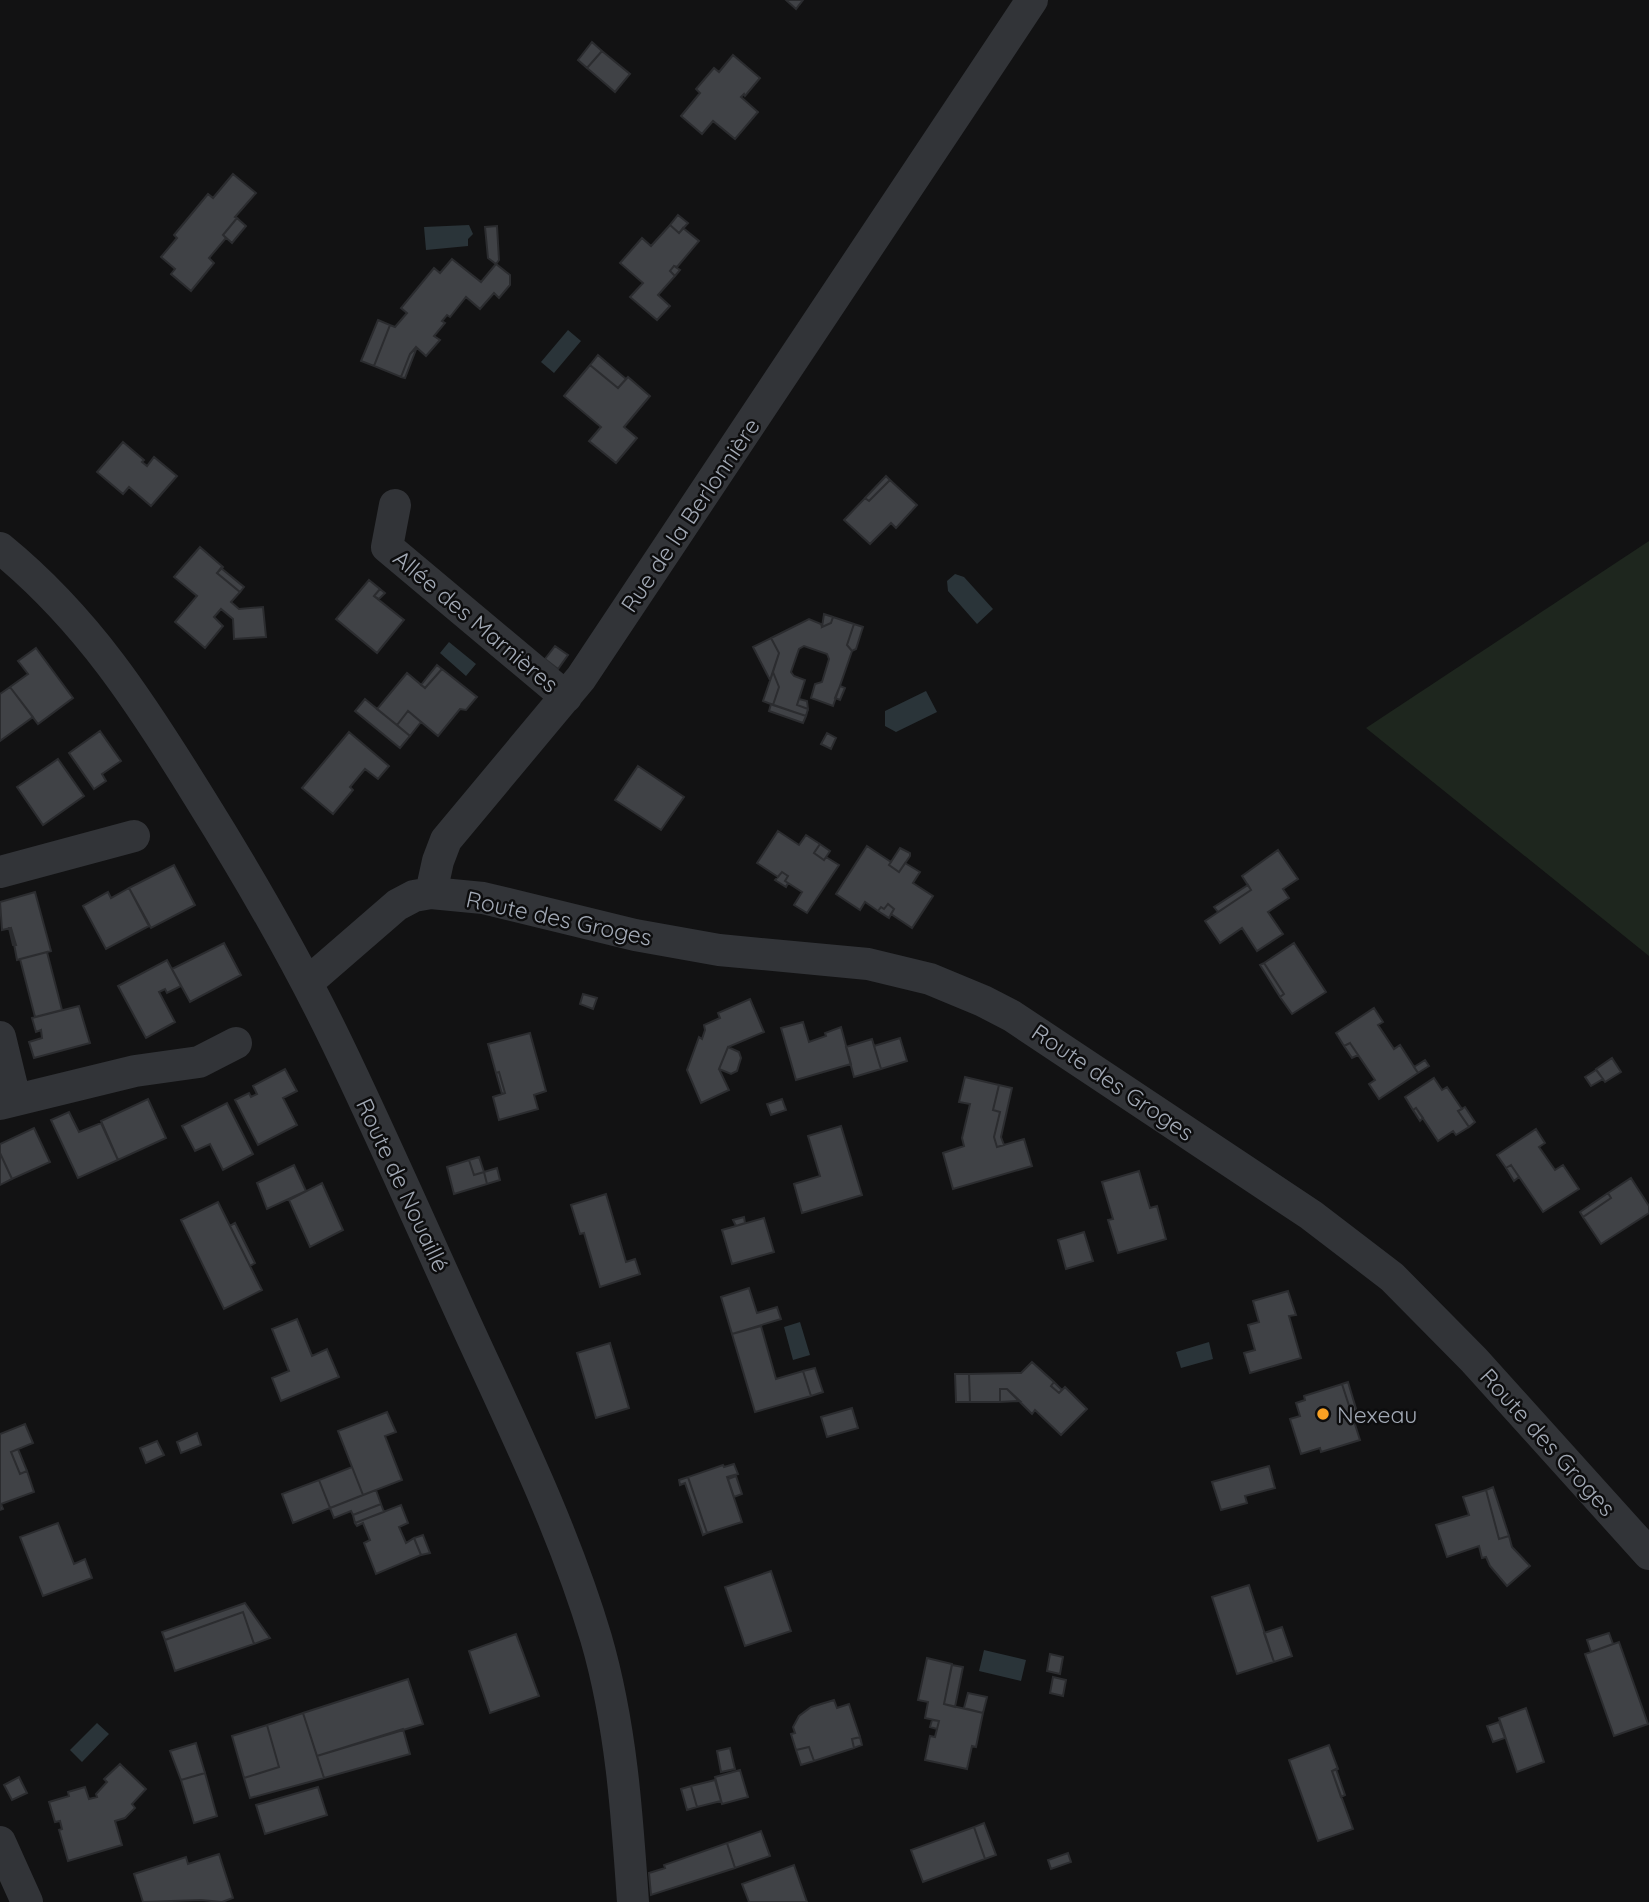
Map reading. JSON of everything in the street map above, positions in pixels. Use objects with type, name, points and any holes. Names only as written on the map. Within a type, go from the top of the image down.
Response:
[{"type":"street","name":"Rue de la Berlonnière","points":[[431,893],[446,840],[581,678],[1032,0]]},
{"type":"street","name":"Allée des Marnières","points":[[395,505],[387,547],[566,696]]},
{"type":"street","name":"Route de Nouaillé","points":[[0,548],[35,576],[107,657],[158,730],[246,873],[307,983],[389,1154],[573,1565],[597,1642],[615,1721],[626,1802],[633,1902]]},
{"type":"street","points":[[0,872],[134,836]]},
{"type":"street","points":[[307,983],[397,905],[414,896],[431,893]]},
{"type":"street","name":"Route des Groges","points":[[431,893],[483,898],[635,935],[719,950],[867,964],[930,979],[983,1000],[1012,1016],[1311,1215],[1392,1277],[1474,1360],[1649,1554]]},
{"type":"street","points":[[0,1037],[7,1102],[135,1071],[199,1062],[236,1043]]},
{"type":"street","points":[[0,1842],[27,1902]]},
{"type":"shaded area","points":[[469,225],[473,234],[468,239],[468,246],[426,250],[424,227]]},
{"type":"shaded area","points":[[568,330],[581,341],[554,373],[541,362]]},
{"type":"shaded area","points":[[1649,541],[1649,956],[1366,728]]},
{"type":"shaded area","points":[[955,574],[964,577],[993,609],[977,624],[948,591],[947,581]]},
{"type":"shaded area","points":[[449,642],[476,664],[466,676],[440,653]]},
{"type":"shaded area","points":[[926,691],[937,712],[896,732],[885,726],[885,711]]},
{"type":"shaded area","points":[[800,1322],[810,1355],[793,1360],[784,1327]]},
{"type":"shaded area","points":[[1209,1342],[1213,1359],[1181,1368],[1176,1352]]},
{"type":"shaded area","points":[[984,1650],[1026,1660],[1021,1681],[979,1671]]},
{"type":"shaded area","points":[[97,1723],[109,1734],[82,1762],[70,1750]]},
{"type":"building","points":[[786,0],[803,0],[796,9]]},
{"type":"building","points":[[592,42],[602,51],[587,68],[578,60]]},
{"type":"building","points":[[602,51],[630,74],[615,92],[587,68]]},
{"type":"building","points":[[733,55],[760,78],[745,96],[744,94],[741,97],[758,112],[735,139],[713,121],[702,134],[681,116],[700,93],[696,89],[714,68],[719,72]]},
{"type":"building","points":[[233,174],[256,193],[223,235],[226,238],[209,258],[214,263],[191,291],[171,274],[175,269],[161,257],[177,238],[174,235],[208,194],[213,198]]},
{"type":"building","points":[[678,215],[688,223],[679,233],[670,225]]},
{"type":"building","points":[[237,218],[246,226],[232,243],[223,235]]},
{"type":"building","points":[[670,225],[679,233],[683,228],[699,241],[677,267],[674,266],[670,271],[675,276],[658,295],[670,306],[657,320],[630,297],[643,283],[620,263],[642,238],[651,246]]},
{"type":"building","points":[[497,226],[499,260],[496,264],[488,258],[485,227]]},
{"type":"building","points":[[452,259],[481,282],[496,264],[510,275],[510,285],[499,298],[494,293],[480,309],[466,297],[450,317],[447,315],[442,321],[445,323],[434,336],[440,340],[426,356],[416,347],[410,354],[401,377],[374,366],[390,325],[395,327],[407,313],[401,308],[434,268],[440,273]]},
{"type":"building","points":[[674,266],[680,270],[675,276],[670,271]]},
{"type":"building","points":[[378,320],[390,325],[374,366],[361,361]]},
{"type":"building","points":[[417,347],[405,378],[401,377],[410,354]]},
{"type":"building","points":[[598,355],[626,379],[618,388],[590,365]]},
{"type":"building","points":[[590,365],[618,388],[628,377],[650,396],[624,427],[637,438],[616,463],[589,441],[601,427],[564,396]]},
{"type":"building","points":[[123,442],[144,460],[142,462],[147,466],[154,457],[177,476],[151,506],[129,487],[123,494],[97,472]]},
{"type":"building","points":[[886,476],[890,480],[869,501],[865,498]]},
{"type":"building","points":[[890,480],[917,505],[896,528],[891,523],[870,544],[844,520],[865,498],[869,501]]},
{"type":"building","points":[[200,547],[223,567],[217,573],[240,592],[231,602],[239,609],[263,607],[266,637],[234,639],[233,619],[221,609],[214,617],[223,626],[205,648],[175,622],[197,596],[174,577]]},
{"type":"building","points":[[221,568],[244,587],[240,592],[217,573]]},
{"type":"building","points":[[369,580],[380,589],[374,596],[404,620],[377,653],[336,619]]},
{"type":"building","points":[[380,589],[385,593],[379,599],[374,596]]},
{"type":"building","points":[[824,614],[833,617],[831,623],[822,627]]},
{"type":"building","points":[[833,617],[854,624],[847,645],[852,651],[833,706],[811,698],[815,684],[822,682],[829,659],[827,654],[804,646],[799,649],[791,672],[805,680],[797,705],[808,709],[806,716],[773,705],[779,687],[773,672],[779,653],[771,638],[809,619],[822,627],[831,623]]},
{"type":"building","points":[[854,624],[863,627],[856,649],[852,651],[847,645]]},
{"type":"building","points":[[771,638],[779,653],[770,680],[753,647]]},
{"type":"building","points":[[555,646],[568,655],[558,669],[545,659]]},
{"type":"building","points":[[36,648],[73,698],[38,724],[10,687],[28,674],[18,661]]},
{"type":"building","points":[[437,665],[442,669],[425,688],[421,685]]},
{"type":"building","points":[[442,669],[477,697],[466,710],[460,709],[438,736],[408,711],[397,725],[377,709],[407,673],[425,688]]},
{"type":"building","points":[[773,672],[779,687],[773,705],[763,701]]},
{"type":"building","points":[[840,686],[845,688],[840,700],[835,698]]},
{"type":"building","points":[[10,687],[33,717],[0,741],[0,694]]},
{"type":"building","points":[[365,699],[410,736],[400,748],[355,711]]},
{"type":"building","points":[[799,699],[807,701],[808,709],[797,705]]},
{"type":"building","points":[[771,704],[806,716],[803,723],[769,711]]},
{"type":"building","points":[[408,711],[421,722],[410,736],[397,725]]},
{"type":"building","points":[[100,731],[121,761],[102,774],[106,781],[94,789],[69,753]]},
{"type":"building","points":[[349,732],[389,766],[378,779],[365,769],[350,787],[353,790],[333,814],[302,788]]},
{"type":"building","points":[[827,733],[836,738],[831,749],[821,744]]},
{"type":"building","points":[[58,759],[84,796],[43,825],[17,787]]},
{"type":"building","points":[[638,766],[684,797],[661,830],[615,800]]},
{"type":"building","points":[[778,831],[799,845],[806,835],[820,844],[814,853],[839,865],[807,913],[794,905],[802,892],[785,881],[788,876],[782,872],[778,877],[757,863]]},
{"type":"building","points":[[820,844],[830,851],[824,860],[814,853]]},
{"type":"building","points":[[867,846],[891,862],[889,865],[899,872],[905,863],[920,872],[913,883],[933,896],[912,928],[891,914],[894,909],[888,904],[878,911],[865,902],[860,910],[836,894]]},
{"type":"building","points":[[900,848],[910,853],[910,856],[899,872],[889,865]]},
{"type":"building","points":[[1278,850],[1298,879],[1283,889],[1289,898],[1268,912],[1283,934],[1257,951],[1242,928],[1220,943],[1205,921],[1251,890],[1242,876]]},
{"type":"building","points":[[174,865],[195,905],[151,928],[129,888]]},
{"type":"building","points":[[782,872],[788,876],[786,887],[775,880]]},
{"type":"building","points":[[1248,885],[1251,890],[1218,912],[1214,907]]},
{"type":"building","points":[[129,888],[149,926],[106,949],[83,906],[108,892],[111,898]]},
{"type":"building","points":[[35,892],[51,951],[17,960],[11,928],[2,930],[0,902]]},
{"type":"building","points":[[888,904],[894,909],[889,918],[878,911]]},
{"type":"building","points":[[11,928],[16,945],[13,945]]},
{"type":"building","points":[[224,943],[241,975],[190,1002],[172,969]]},
{"type":"building","points":[[1294,943],[1326,992],[1292,1014],[1280,997],[1284,994],[1264,963]]},
{"type":"building","points":[[47,952],[62,1010],[35,1017],[20,959]]},
{"type":"building","points":[[167,960],[181,986],[167,993],[165,989],[159,992],[175,1022],[146,1038],[118,986]]},
{"type":"building","points":[[1264,963],[1284,994],[1280,997],[1260,965]]},
{"type":"building","points":[[583,994],[597,998],[593,1009],[580,1004]]},
{"type":"building","points":[[750,999],[764,1032],[728,1047],[719,1069],[729,1090],[701,1103],[687,1070],[699,1037],[702,1039],[704,1025],[720,1018],[718,1013]]},
{"type":"building","points":[[79,1006],[90,1043],[34,1058],[29,1042],[42,1038],[41,1030],[36,1032],[32,1018]]},
{"type":"building","points":[[1374,1008],[1383,1022],[1378,1025],[1394,1049],[1400,1045],[1418,1073],[1379,1099],[1369,1084],[1375,1080],[1350,1043],[1344,1046],[1336,1033]]},
{"type":"building","points":[[803,1022],[809,1042],[841,1027],[851,1064],[796,1080],[781,1028]]},
{"type":"building","points":[[530,1033],[546,1091],[534,1095],[538,1109],[499,1120],[493,1097],[505,1093],[488,1044]]},
{"type":"building","points":[[900,1038],[907,1061],[881,1069],[874,1046]]},
{"type":"building","points":[[872,1039],[881,1069],[854,1077],[846,1047]]},
{"type":"building","points":[[1350,1043],[1358,1055],[1352,1058],[1344,1046]]},
{"type":"building","points":[[728,1047],[739,1052],[741,1058],[737,1071],[731,1074],[719,1069]]},
{"type":"building","points":[[1612,1058],[1621,1072],[1605,1082],[1596,1069]]},
{"type":"building","points":[[1425,1060],[1429,1066],[1418,1073],[1414,1067]]},
{"type":"building","points":[[285,1069],[297,1091],[283,1098],[297,1125],[258,1145],[235,1100],[249,1093],[251,1097],[257,1094],[253,1086]]},
{"type":"building","points":[[1596,1070],[1603,1079],[1591,1086],[1585,1077]]},
{"type":"building","points":[[499,1072],[505,1093],[502,1094],[496,1073]]},
{"type":"building","points":[[965,1077],[999,1085],[993,1110],[1000,1112],[994,1137],[997,1147],[1024,1139],[1032,1166],[953,1189],[943,1153],[964,1146],[962,1138],[970,1104],[959,1102]]},
{"type":"building","points":[[1434,1078],[1442,1090],[1447,1087],[1462,1109],[1458,1111],[1469,1127],[1456,1135],[1453,1131],[1438,1141],[1416,1108],[1413,1110],[1405,1097]]},
{"type":"building","points":[[999,1085],[1012,1088],[1001,1137],[1004,1145],[997,1147],[994,1137],[1000,1112],[993,1110]]},
{"type":"building","points":[[148,1099],[166,1138],[118,1160],[101,1121]]},
{"type":"building","points":[[782,1099],[786,1110],[771,1115],[767,1104]]},
{"type":"building","points":[[227,1103],[253,1154],[223,1170],[210,1144],[195,1151],[182,1126]]},
{"type":"building","points":[[1465,1107],[1475,1122],[1469,1127],[1458,1111]]},
{"type":"building","points":[[1416,1108],[1423,1118],[1420,1121],[1413,1110]]},
{"type":"building","points":[[69,1112],[79,1132],[101,1123],[118,1160],[78,1178],[51,1120]]},
{"type":"building","points":[[841,1126],[862,1195],[802,1213],[794,1184],[820,1176],[808,1136]]},
{"type":"building","points":[[34,1128],[50,1162],[12,1179],[0,1153],[0,1144]]},
{"type":"building","points":[[1536,1129],[1545,1143],[1539,1147],[1555,1170],[1563,1165],[1579,1189],[1543,1212],[1511,1165],[1506,1168],[1497,1155]]},
{"type":"building","points":[[0,1153],[12,1179],[0,1185]]},
{"type":"building","points":[[479,1157],[484,1172],[474,1175],[469,1160]]},
{"type":"building","points":[[469,1160],[474,1175],[484,1172],[487,1184],[454,1194],[447,1167]]},
{"type":"building","points":[[294,1165],[306,1191],[267,1209],[257,1183]]},
{"type":"building","points":[[1511,1165],[1519,1177],[1514,1181],[1506,1168]]},
{"type":"building","points":[[497,1168],[500,1180],[487,1184],[484,1172]]},
{"type":"building","points":[[1139,1171],[1150,1208],[1157,1206],[1166,1239],[1118,1253],[1108,1220],[1113,1219],[1102,1182]]},
{"type":"building","points":[[1631,1178],[1649,1206],[1649,1213],[1601,1244],[1583,1217],[1611,1198],[1608,1193]]},
{"type":"building","points":[[322,1183],[343,1230],[310,1247],[289,1200]]},
{"type":"building","points":[[1608,1193],[1611,1198],[1583,1217],[1580,1212]]},
{"type":"building","points":[[606,1194],[626,1262],[635,1259],[640,1274],[600,1287],[584,1233],[580,1234],[571,1205]]},
{"type":"building","points":[[218,1202],[262,1290],[224,1309],[181,1220]]},
{"type":"building","points":[[744,1217],[745,1223],[736,1226],[733,1220]]},
{"type":"building","points":[[764,1218],[774,1252],[732,1264],[722,1230]]},
{"type":"building","points":[[235,1223],[255,1263],[250,1266],[230,1226]]},
{"type":"building","points":[[1084,1232],[1093,1261],[1066,1269],[1058,1240]]},
{"type":"building","points":[[749,1288],[757,1313],[777,1307],[781,1319],[732,1334],[721,1297]]},
{"type":"building","points":[[1288,1291],[1296,1315],[1289,1316],[1301,1358],[1250,1373],[1244,1353],[1255,1350],[1248,1325],[1259,1322],[1253,1301]]},
{"type":"building","points":[[297,1319],[312,1356],[327,1349],[339,1377],[281,1401],[272,1378],[289,1371],[272,1329]]},
{"type":"building","points":[[761,1326],[776,1379],[803,1371],[811,1396],[755,1412],[732,1334]]},
{"type":"building","points":[[610,1343],[629,1408],[596,1418],[577,1353]]},
{"type":"building","points":[[1032,1362],[1054,1382],[1051,1386],[1059,1393],[1065,1387],[1087,1409],[1061,1435],[1035,1410],[1032,1414],[1007,1389],[1000,1389],[1000,1402],[970,1402],[969,1374],[1021,1373]]},
{"type":"building","points":[[815,1368],[823,1392],[811,1396],[803,1371]]},
{"type":"building","points":[[955,1374],[969,1374],[970,1402],[956,1402]]},
{"type":"building","points":[[1054,1382],[1062,1390],[1059,1393],[1051,1386]]},
{"type":"building","points":[[1348,1382],[1360,1422],[1355,1424],[1342,1384]]},
{"type":"building","points":[[1342,1384],[1360,1440],[1321,1452],[1320,1448],[1301,1454],[1290,1419],[1300,1416],[1296,1403],[1305,1400],[1304,1396]]},
{"type":"building","points":[[1000,1389],[1007,1389],[1020,1401],[1000,1402]]},
{"type":"building","points":[[852,1408],[858,1428],[827,1437],[821,1417]]},
{"type":"building","points":[[387,1412],[396,1432],[385,1436],[402,1480],[363,1495],[338,1431]]},
{"type":"building","points":[[25,1424],[33,1443],[11,1452],[20,1474],[27,1471],[34,1492],[1,1504],[3,1509],[0,1510],[0,1434]]},
{"type":"building","points":[[197,1433],[201,1445],[181,1453],[177,1442]]},
{"type":"building","points":[[157,1441],[164,1455],[146,1463],[140,1448]]},
{"type":"building","points":[[18,1449],[27,1471],[20,1474],[11,1452]]},
{"type":"building","points":[[734,1464],[738,1474],[727,1477],[742,1522],[707,1533],[688,1477]]},
{"type":"building","points":[[1269,1466],[1275,1488],[1245,1496],[1247,1503],[1221,1510],[1212,1482]]},
{"type":"building","points":[[352,1467],[363,1495],[330,1508],[319,1480]]},
{"type":"building","points":[[736,1476],[742,1494],[734,1497],[728,1479]]},
{"type":"building","points":[[688,1477],[707,1533],[703,1535],[685,1483],[680,1485],[679,1480]]},
{"type":"building","points":[[319,1480],[330,1508],[293,1523],[282,1494]]},
{"type":"building","points":[[1493,1487],[1509,1536],[1499,1539],[1486,1490]]},
{"type":"building","points":[[376,1490],[381,1504],[353,1515],[351,1511],[334,1518],[330,1508]]},
{"type":"building","points":[[1486,1490],[1499,1539],[1509,1536],[1512,1547],[1530,1566],[1507,1586],[1486,1557],[1482,1558],[1479,1546],[1447,1557],[1436,1525],[1469,1515],[1463,1497]]},
{"type":"building","points":[[381,1504],[384,1512],[355,1523],[353,1515]]},
{"type":"building","points":[[401,1505],[408,1523],[399,1527],[406,1543],[414,1538],[421,1555],[376,1574],[364,1543],[370,1540],[363,1523],[357,1526],[355,1523]]},
{"type":"building","points":[[58,1523],[74,1564],[85,1559],[92,1578],[43,1596],[20,1537]]},
{"type":"building","points":[[423,1535],[430,1553],[421,1555],[414,1538]]},
{"type":"building","points":[[771,1571],[791,1631],[745,1646],[725,1587]]},
{"type":"building","points":[[1249,1585],[1274,1662],[1237,1674],[1212,1597]]},
{"type":"building","points":[[245,1603],[270,1638],[254,1644],[243,1612],[165,1640],[162,1632]]},
{"type":"building","points":[[243,1612],[254,1644],[175,1671],[165,1640]]},
{"type":"building","points":[[1282,1627],[1292,1656],[1274,1662],[1264,1633]]},
{"type":"building","points":[[1609,1633],[1613,1644],[1591,1652],[1587,1640]]},
{"type":"building","points":[[516,1634],[539,1696],[490,1713],[469,1651]]},
{"type":"building","points":[[1619,1642],[1648,1724],[1614,1736],[1585,1654]]},
{"type":"building","points":[[1050,1654],[1063,1657],[1060,1674],[1047,1671]]},
{"type":"building","points":[[927,1658],[952,1664],[944,1704],[983,1713],[976,1747],[972,1746],[967,1769],[925,1760],[930,1736],[935,1737],[939,1721],[925,1718],[928,1702],[918,1700]]},
{"type":"building","points":[[952,1665],[963,1667],[955,1707],[944,1704]]},
{"type":"building","points":[[1053,1677],[1066,1680],[1063,1696],[1050,1693]]},
{"type":"building","points":[[408,1679],[423,1724],[317,1756],[303,1713]]},
{"type":"building","points":[[968,1693],[987,1697],[983,1713],[964,1708]]},
{"type":"building","points":[[834,1700],[837,1708],[849,1704],[860,1737],[852,1739],[854,1748],[814,1761],[809,1747],[796,1750],[791,1734],[795,1733],[793,1727],[799,1716],[811,1707]]},
{"type":"building","points":[[1526,1708],[1544,1762],[1517,1772],[1499,1718]]},
{"type":"building","points":[[303,1713],[324,1778],[250,1798],[244,1778],[279,1767],[267,1725]]},
{"type":"building","points":[[932,1720],[939,1721],[937,1729],[930,1727]]},
{"type":"building","points":[[1499,1722],[1505,1738],[1493,1742],[1487,1726]]},
{"type":"building","points":[[267,1725],[279,1767],[244,1778],[232,1736]]},
{"type":"building","points":[[403,1729],[410,1754],[324,1778],[317,1756]]},
{"type":"building","points":[[860,1737],[862,1745],[854,1748],[852,1739]]},
{"type":"building","points":[[196,1743],[205,1773],[181,1780],[170,1751]]},
{"type":"building","points":[[1329,1745],[1338,1769],[1332,1771],[1353,1829],[1318,1841],[1289,1760]]},
{"type":"building","points":[[809,1747],[814,1761],[801,1765],[796,1750]]},
{"type":"building","points":[[730,1748],[735,1769],[721,1772],[717,1751]]},
{"type":"building","points":[[120,1764],[146,1789],[132,1804],[135,1808],[125,1818],[115,1821],[122,1845],[68,1861],[59,1830],[62,1829],[60,1821],[55,1822],[49,1802],[69,1796],[68,1792],[85,1787],[89,1799],[97,1797],[96,1794],[107,1782],[104,1779]]},
{"type":"building","points":[[1336,1769],[1345,1795],[1341,1797],[1332,1771]]},
{"type":"building","points":[[740,1770],[748,1797],[722,1804],[715,1777]]},
{"type":"building","points":[[205,1773],[217,1816],[194,1823],[181,1780]]},
{"type":"building","points":[[19,1777],[27,1793],[12,1800],[4,1785]]},
{"type":"building","points":[[715,1780],[721,1801],[697,1807],[691,1786]]},
{"type":"building","points":[[691,1786],[697,1807],[687,1810],[681,1789]]},
{"type":"building","points":[[318,1787],[327,1815],[265,1834],[256,1805]]},
{"type":"building","points":[[984,1823],[996,1855],[985,1859],[974,1827]]},
{"type":"building","points":[[974,1827],[985,1859],[923,1882],[911,1850]]},
{"type":"building","points":[[761,1831],[770,1856],[735,1868],[727,1843]]},
{"type":"building","points":[[727,1843],[735,1868],[651,1895],[649,1873]]},
{"type":"building","points":[[1068,1853],[1071,1862],[1051,1869],[1048,1860]]},
{"type":"building","points":[[219,1854],[233,1898],[222,1902],[143,1902],[134,1874],[186,1857],[188,1864]]},
{"type":"building","points":[[794,1865],[807,1902],[749,1902],[742,1884]]},
{"type":"place","name":"Nexeau","points":[[1323,1414]]}]
